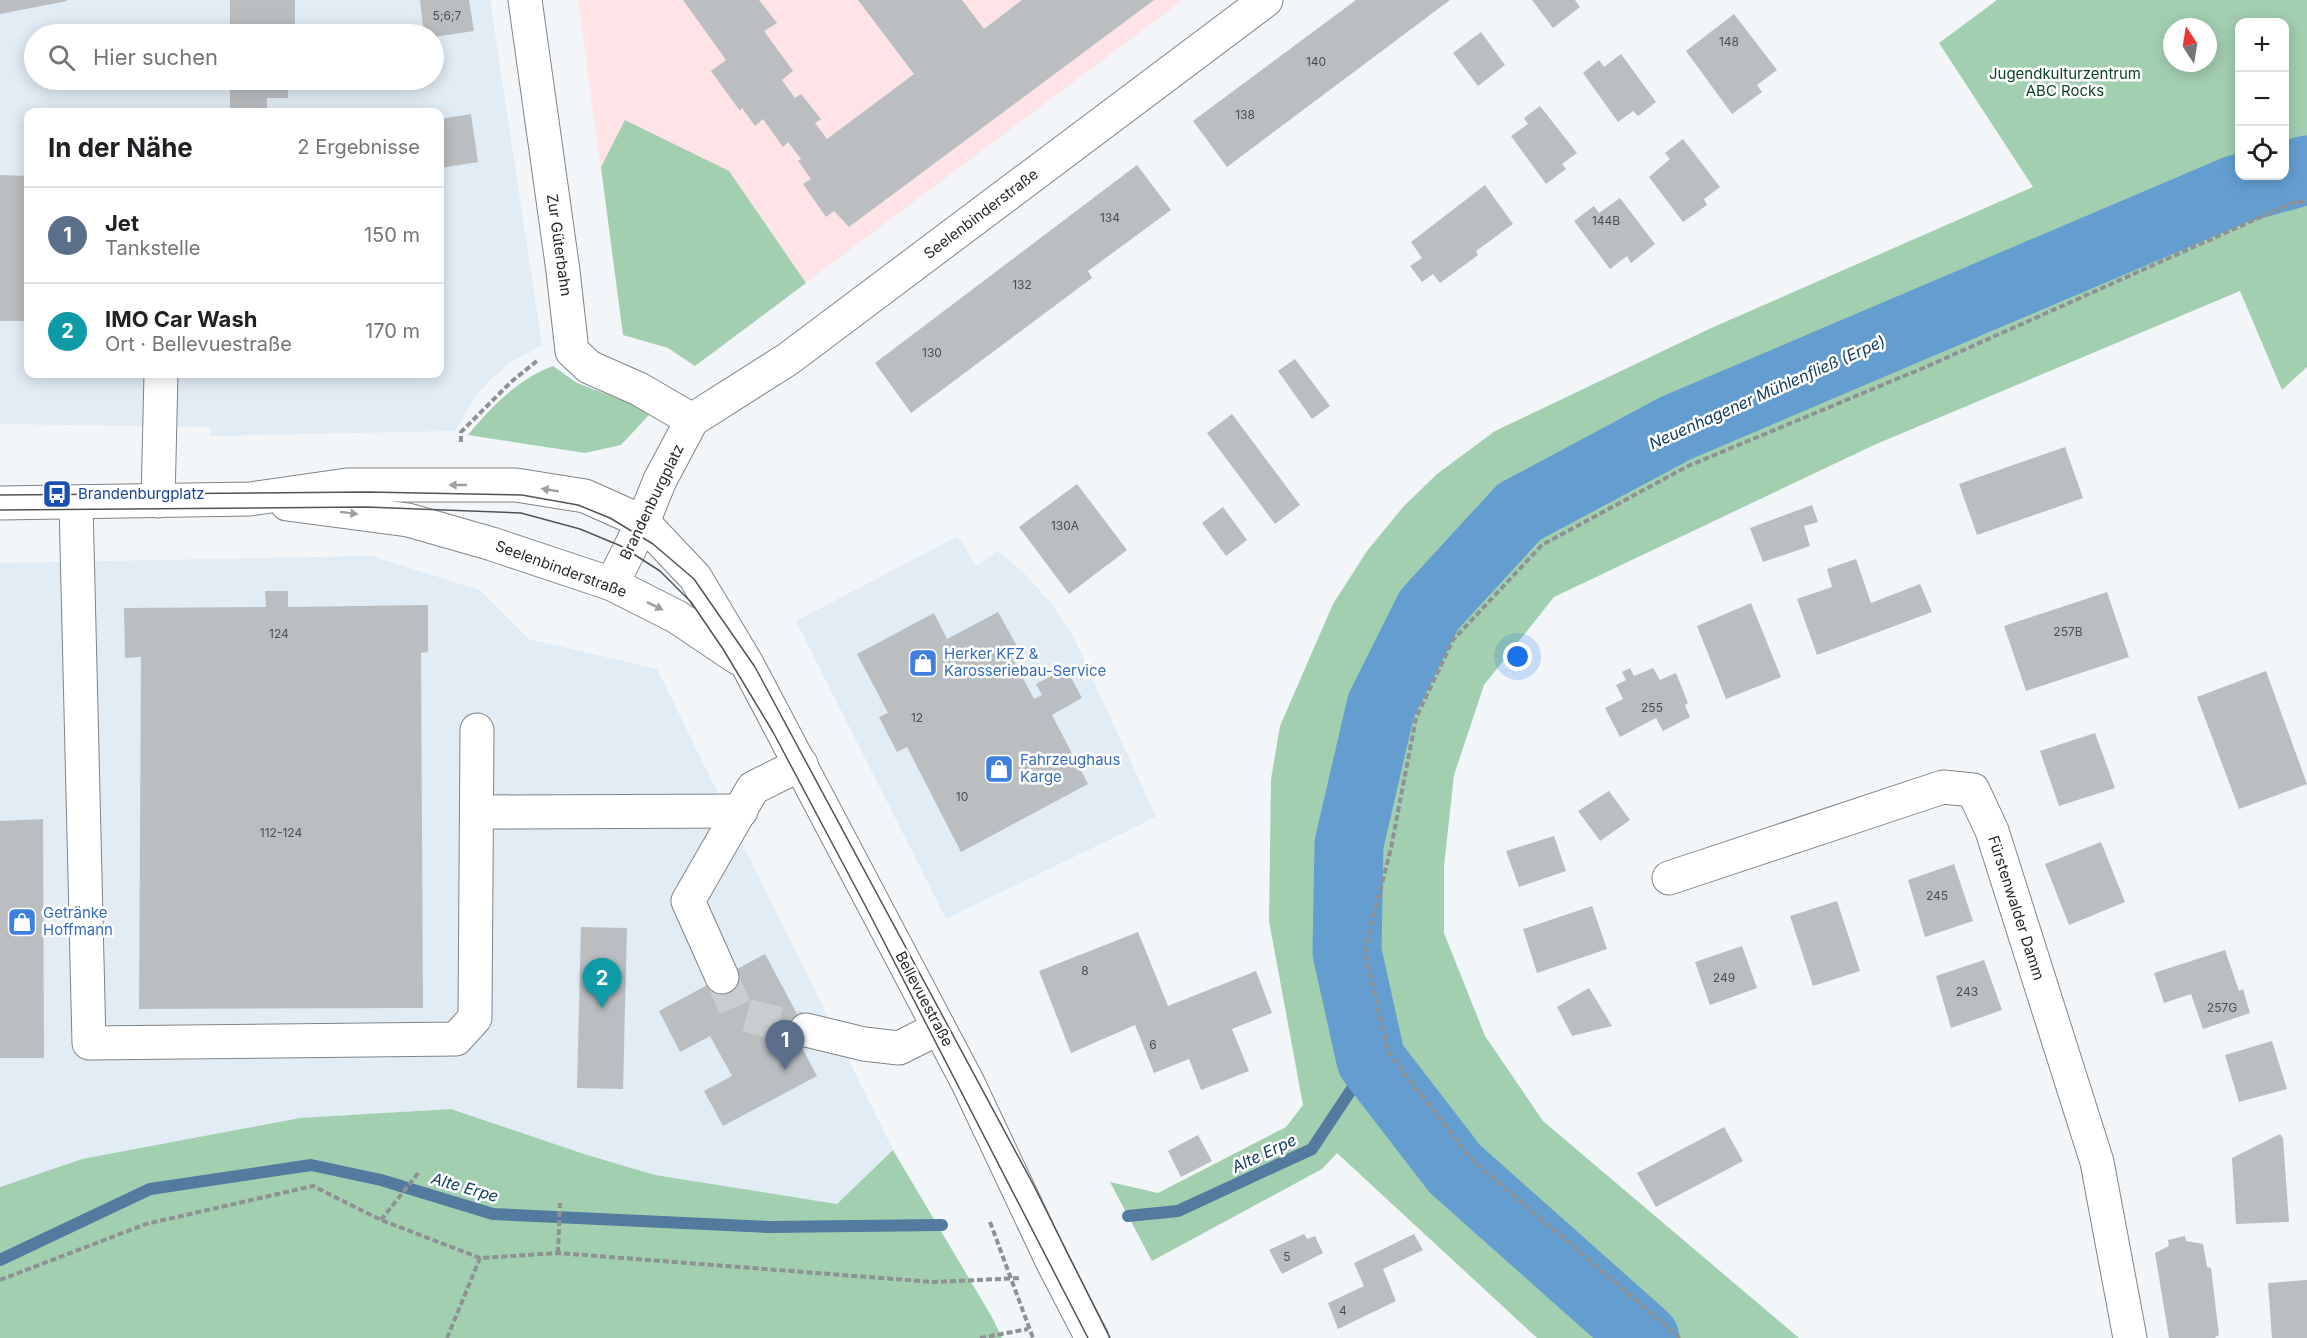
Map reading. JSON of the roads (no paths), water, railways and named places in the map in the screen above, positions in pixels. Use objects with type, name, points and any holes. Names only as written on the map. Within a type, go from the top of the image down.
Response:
[{"type":"street","name":"Zur Güterbahn","points":[[525,0],[572,351],[588,367],[639,389],[692,420]]},
{"type":"street","name":"Seelenbinderstraße","points":[[692,420],[788,359],[1266,0]]},
{"type":"street","points":[[158,501],[161,378]]},
{"type":"street","name":"Brandenburgplatz","points":[[612,584],[643,522],[660,480],[692,420]]},
{"type":"street","name":"Seelenbinderstraße","points":[[250,500],[347,485],[516,485],[585,496],[643,522],[694,577],[747,664]]},
{"type":"street","name":"Seelenbinderstraße","points":[[0,503],[250,500],[408,520],[492,544],[612,584],[677,616],[747,664]]},
{"type":"street","points":[[76,503],[89,1043],[456,1039],[475,1018],[477,730]]},
{"type":"street","name":"Bellevuestraße","points":[[747,664],[968,1083],[1053,1263],[1092,1338]]},
{"type":"street","points":[[722,978],[688,901],[753,789],[801,764]]},
{"type":"street","name":"Fürstenwalder Damm","points":[[1669,878],[1943,787],[1973,790],[1992,831],[2097,1162],[2130,1338]]},
{"type":"street","points":[[477,812],[741,811]]},
{"type":"street","points":[[806,1030],[864,1044],[899,1048],[939,1028]]},
{"type":"waterway","name":"Neuenhagener Mühlenfließ (Erpe)","points":[[1645,1338],[1455,1169],[1371,1060],[1347,952],[1349,844],[1381,706],[1429,610],[1519,512],[1676,428],[2235,190],[2307,170]]},
{"type":"waterway","name":"Alte Erpe","points":[[1128,1216],[1178,1211],[1312,1149],[1371,1060]]},
{"type":"waterway","name":"Alte Erpe","points":[[0,1260],[150,1189],[311,1165],[381,1180],[493,1214],[769,1227],[942,1225]]},
{"type":"tunnel","points":[[722,977],[737,1013],[806,1030]]},
{"type":"tram line","points":[[0,495],[368,492],[522,495],[578,505],[610,518],[653,544],[694,579],[755,667],[1033,1184],[1110,1338]]},
{"type":"tram line","points":[[0,510],[366,507],[521,513],[580,529],[621,546],[660,571],[691,602],[723,649],[773,732],[866,907],[1088,1338]]},
{"type":"place","name":"Brandenburgplatz","points":[[57,494]]},
{"type":"place","name":"Herker KFZ & Karosseriebau-Service","points":[[923,663]]},
{"type":"place","name":"Fahrzeughaus Karge","points":[[999,769]]},
{"type":"place","name":"Getränke Hoffmann","points":[[22,922]]},
{"type":"place","name":"IMO Car Wash","points":[[602,1008]]},
{"type":"place","name":"Jet","points":[[785,1070]]},
{"type":"park label","name":"Jugendkulturzentrum ABC Rocks","points":[[2065,82]]}]
